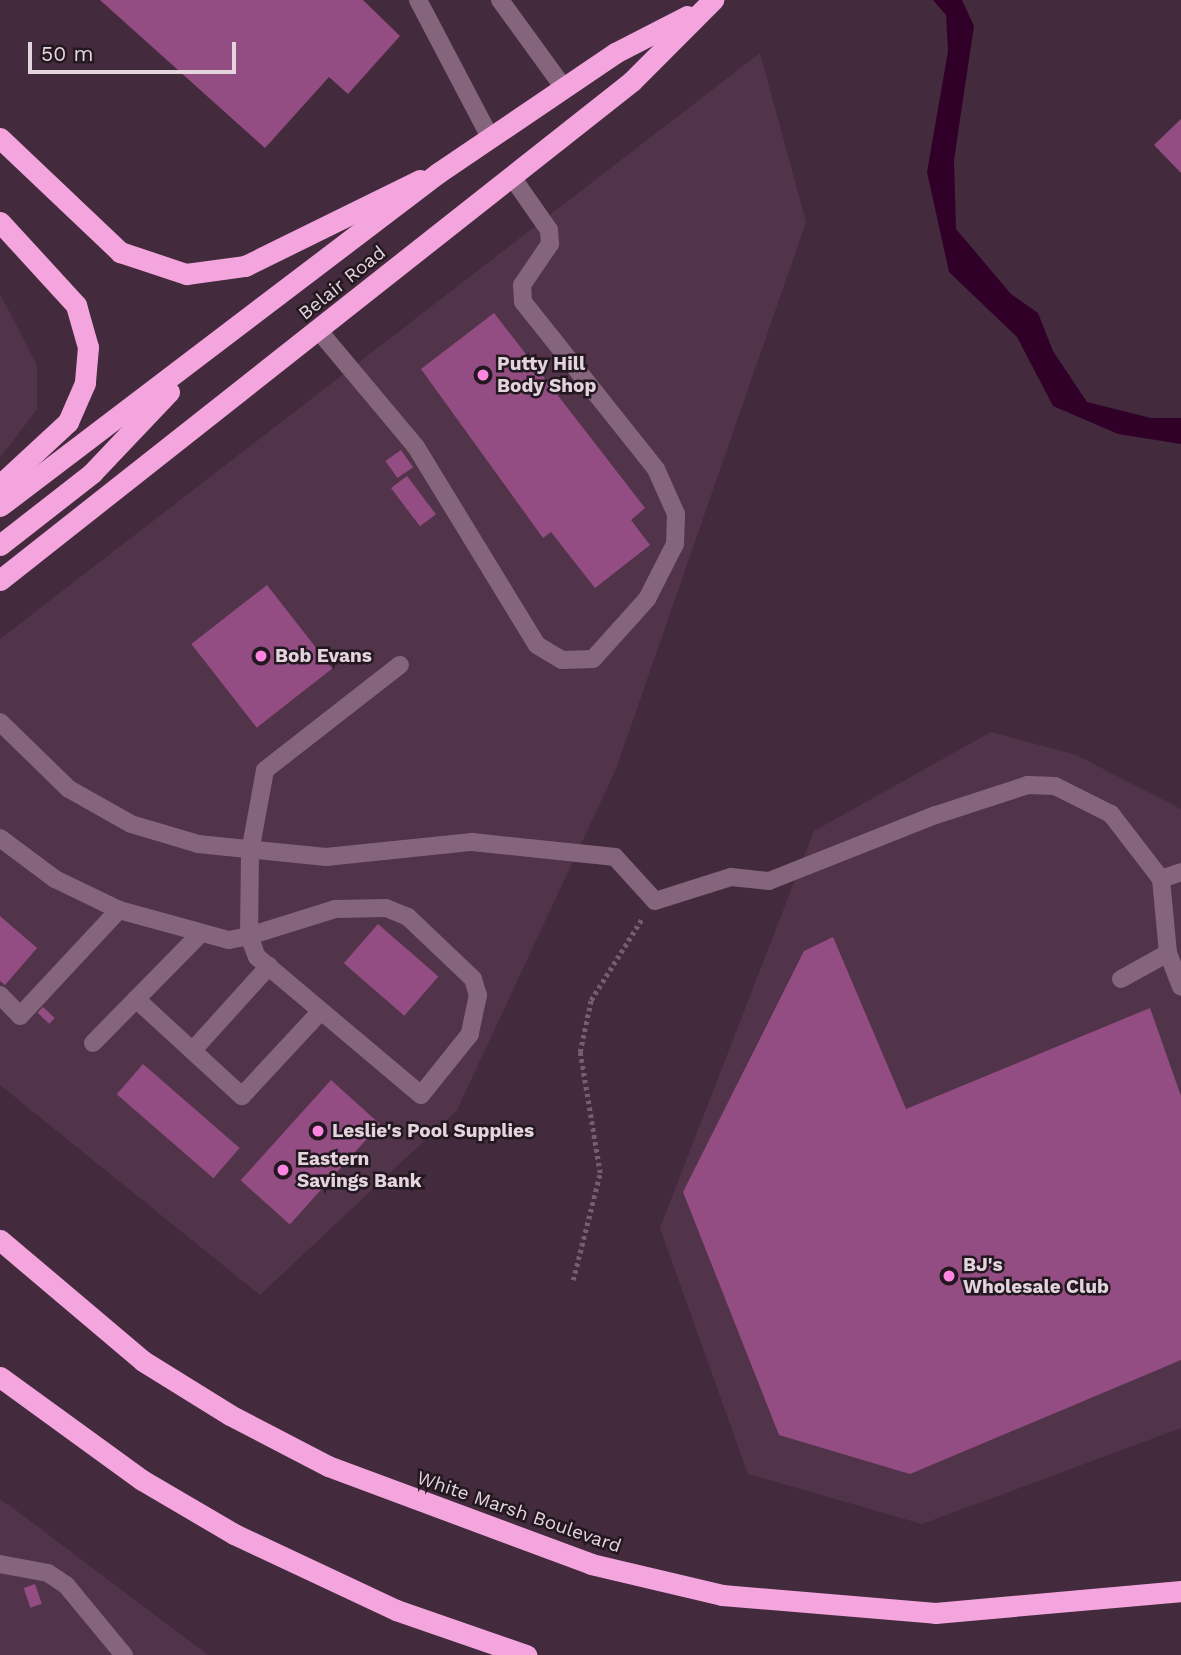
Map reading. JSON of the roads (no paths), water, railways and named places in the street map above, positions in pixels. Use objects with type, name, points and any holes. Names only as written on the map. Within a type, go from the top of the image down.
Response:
[{"type":"highway","name":"Belair Road","points":[[0,506],[209,351],[438,173],[615,53],[707,4]]},
{"type":"highway","name":"Belair Road","points":[[0,580],[319,331],[632,80],[707,4]]},
{"type":"highway","points":[[0,138],[120,252],[186,274],[245,266],[381,194],[438,173]]},
{"type":"highway","points":[[0,222],[76,305],[88,347],[85,383],[68,422],[0,485]]},
{"type":"highway","points":[[0,544],[92,473],[209,351]]},
{"type":"highway","name":"White Marsh Boulevard","points":[[0,1240],[143,1361],[230,1415],[328,1466],[591,1564],[722,1595],[935,1613],[1181,1591]]},
{"type":"highway","points":[[0,1377],[142,1480],[234,1534],[396,1610],[526,1655]]},
{"type":"street","points":[[418,0],[491,139]]},
{"type":"street","points":[[500,0],[564,88]]},
{"type":"street","points":[[319,331],[415,447],[537,645],[562,660],[593,659],[647,599],[675,544],[676,514],[656,469],[523,302],[522,285],[550,244],[549,230],[512,177]]},
{"type":"street","points":[[0,838],[55,879],[119,910],[229,940],[249,936],[335,909],[386,908],[408,917],[473,979],[478,995],[470,1034],[421,1095],[319,1013],[257,957],[249,936],[250,852],[265,770],[400,665]]},
{"type":"street","points":[[0,722],[69,789],[131,824],[250,852],[326,857],[472,842],[615,857],[655,901],[731,877],[769,881],[814,868],[936,815],[1028,785],[1055,786],[1111,814],[1161,879],[1168,953],[1181,984]]},
{"type":"street","points":[[1161,879],[1181,872]]},
{"type":"street","points":[[0,995],[20,1016],[119,910]]},
{"type":"street","points":[[93,1042],[200,934]]},
{"type":"street","points":[[1121,979],[1168,953]]},
{"type":"street","points":[[194,1049],[269,967]]},
{"type":"street","points":[[136,999],[194,1049],[242,1096],[319,1013]]},
{"type":"street","points":[[0,1564],[48,1573],[66,1585],[124,1655]]},
{"type":"place","name":"Putty Hill Body Shop","points":[[483,375]]},
{"type":"place","name":"Bob Evans","points":[[261,656]]},
{"type":"place","name":"Leslie's Pool Supplies","points":[[318,1131]]},
{"type":"place","name":"Eastern Savings Bank","points":[[283,1170]]},
{"type":"place","name":"BJ's Wholesale Club","points":[[949,1276]]}]
